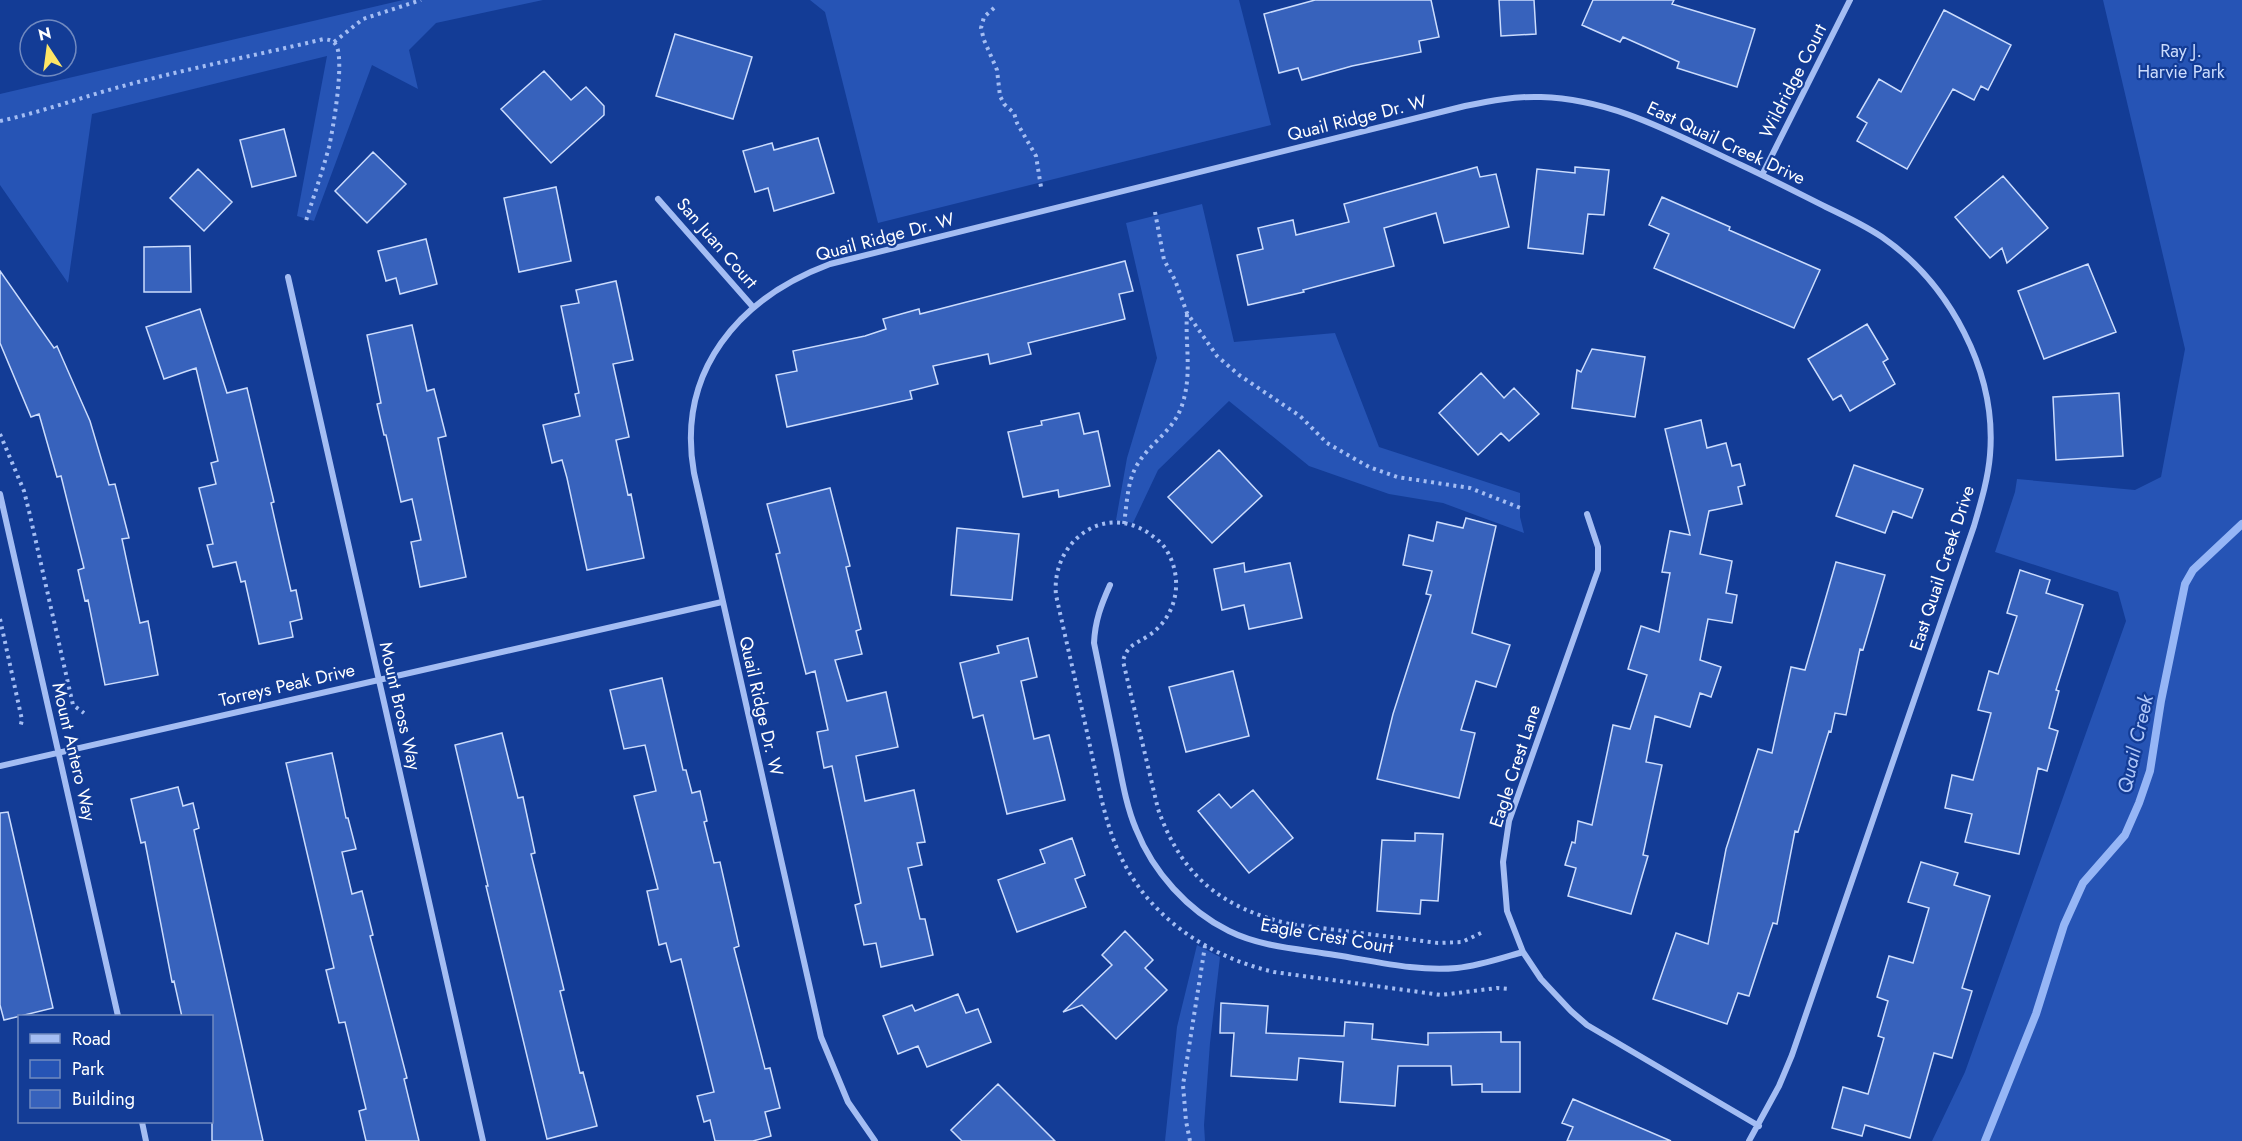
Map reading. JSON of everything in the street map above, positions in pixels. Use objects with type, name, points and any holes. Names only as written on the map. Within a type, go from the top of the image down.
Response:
[{"type":"street","name":"Wildridge Court","points":[[1762,175],[1850,0]]},
{"type":"street","name":"East Quail Creek Drive","points":[[1540,97],[1581,101],[1622,111],[1762,175],[1870,229],[1900,252],[1936,289],[1957,320],[1973,352],[1988,406],[1990,453],[1981,500],[1966,548],[1792,1055],[1759,1126],[1749,1141]]},
{"type":"street","name":"Quail Ridge Dr. W","points":[[875,1141],[848,1102],[821,1037],[693,465],[690,442],[691,426],[700,384],[713,355],[728,334],[753,307],[802,275],[830,264],[1465,106],[1499,100],[1540,97]]},
{"type":"street","name":"San Juan Court","points":[[658,199],[753,307]]},
{"type":"street","name":"Mount Bross Way","points":[[288,277],[483,1141]]},
{"type":"street","name":"Mount Antero Way","points":[[0,494],[118,1015]]},
{"type":"street","name":"Eagle Crest Lane","points":[[1587,514],[1598,547],[1598,570],[1514,805],[1503,862],[1505,898],[1511,923],[1532,967],[1556,996],[1587,1025],[1759,1126]]},
{"type":"street","name":"Eagle Crest Court","points":[[1110,585],[1095,624],[1094,643],[1127,801],[1144,847],[1168,883],[1186,902],[1216,923],[1246,937],[1281,946],[1369,960],[1436,969],[1458,968],[1523,952]]},
{"type":"street","name":"Torreys Peak Drive","points":[[0,766],[722,602]]},
{"type":"street","points":[[142,1123],[146,1141]]},
{"type":"path","points":[[334,42],[363,19],[422,0]]},
{"type":"path","points":[[994,8],[984,17],[981,28],[984,40],[997,70],[1000,96],[1004,104],[1014,113],[1017,123],[1036,156],[1041,187]]},
{"type":"path","points":[[0,121],[135,83],[324,39],[334,42],[339,52],[339,77],[329,146],[305,224]]},
{"type":"path","points":[[1155,212],[1164,260],[1175,280],[1187,313],[1207,344],[1226,365],[1300,416],[1327,443],[1369,467],[1397,477],[1470,488],[1522,509]]},
{"type":"path","points":[[1124,524],[1131,475],[1142,458],[1171,428],[1184,401],[1189,378],[1187,313]]},
{"type":"path","points":[[0,434],[29,511],[73,705],[84,713]]},
{"type":"path","points":[[1481,933],[1462,942],[1438,943],[1290,924],[1269,919],[1236,906],[1220,897],[1197,876],[1170,839],[1158,809],[1124,661],[1126,652],[1133,644],[1148,636],[1167,617],[1174,603],[1177,580],[1167,550],[1157,539],[1141,529],[1124,524],[1109,523],[1094,528],[1080,534],[1071,543],[1062,555],[1054,582],[1106,816],[1120,855],[1134,880],[1155,907],[1184,932],[1206,946],[1228,958],[1274,972],[1428,994],[1509,989]]},
{"type":"path","points":[[0,619],[22,720],[20,728]]},
{"type":"path","points":[[1190,1141],[1184,1111],[1184,1085],[1195,1001],[1206,946]]},
{"type":"green space","points":[[403,0],[543,0],[436,23],[409,50],[418,89],[372,65],[314,221],[297,216],[327,56],[92,114],[68,283],[0,185],[0,94],[69,78],[78,78],[78,76]]},
{"type":"green space","points":[[810,0],[1239,0],[1271,125],[878,223],[825,12]]},
{"type":"green space","name":"Ray J. Harvie Park","points":[[2103,0],[2242,0],[2242,1141],[1932,1141],[1965,1072],[2126,621],[2118,592],[1995,552],[2015,492],[2017,479],[2135,490],[2161,477],[2185,349]]},
{"type":"green space","points":[[1202,204],[1234,342],[1335,333],[1379,447],[1520,493],[1520,517],[1524,533],[1443,503],[1389,494],[1309,466],[1229,401],[1158,470],[1133,523],[1116,520],[1127,458],[1157,358],[1126,223]]},
{"type":"green space","points":[[1197,945],[1220,957],[1210,1043],[1204,1125],[1205,1141],[1165,1141],[1177,1027]]},
{"type":"building","points":[[1315,0],[1431,0],[1439,37],[1419,41],[1421,52],[1352,66],[1302,80],[1298,68],[1279,73],[1264,14]]},
{"type":"building","points":[[1499,0],[1534,0],[1536,34],[1501,36]]},
{"type":"building","points":[[1593,0],[1674,0],[1672,4],[1755,29],[1737,87],[1677,68],[1679,62],[1623,37],[1620,42],[1582,25]]},
{"type":"building","points":[[1944,10],[2011,45],[1988,90],[1981,86],[1974,100],[1953,89],[1907,169],[1857,141],[1867,123],[1857,117],[1879,79],[1901,92]]},
{"type":"building","points":[[675,34],[752,57],[733,119],[656,96]]},
{"type":"building","points":[[544,71],[571,100],[586,87],[604,106],[604,115],[551,163],[501,109]]},
{"type":"building","points":[[284,129],[296,176],[252,187],[240,140]]},
{"type":"building","points":[[818,138],[834,193],[774,211],[768,188],[755,192],[743,151],[772,143],[774,150]]},
{"type":"building","points":[[373,152],[406,184],[367,223],[335,191]]},
{"type":"building","points":[[1477,167],[1480,177],[1496,174],[1509,227],[1444,243],[1436,213],[1384,228],[1394,266],[1303,290],[1304,292],[1248,305],[1237,255],[1263,249],[1258,228],[1293,220],[1296,235],[1349,222],[1344,204]]},
{"type":"building","points":[[1575,167],[1609,170],[1604,215],[1588,214],[1583,254],[1528,248],[1537,169],[1575,173]]},
{"type":"building","points":[[198,169],[232,202],[204,231],[170,198]]},
{"type":"building","points":[[2003,176],[2048,228],[2007,263],[2002,248],[1990,258],[1955,217]]},
{"type":"building","points":[[556,187],[571,261],[519,272],[504,198]]},
{"type":"building","points":[[1662,197],[1730,227],[1729,230],[1820,270],[1794,328],[1654,268],[1669,234],[1649,225]]},
{"type":"building","points":[[426,239],[437,284],[400,294],[396,278],[386,281],[378,251]]},
{"type":"building","points":[[190,246],[191,292],[144,292],[144,247]]},
{"type":"building","points":[[1125,261],[1133,291],[1119,294],[1125,319],[1028,343],[1031,354],[990,364],[988,354],[933,366],[938,384],[910,391],[912,399],[787,427],[776,375],[797,371],[793,351],[865,336],[886,329],[883,319],[919,309],[920,314]]},
{"type":"building","points":[[2088,264],[2116,332],[2044,359],[2018,291]]},
{"type":"building","points":[[0,271],[54,348],[57,346],[90,421],[109,485],[115,484],[129,538],[122,539],[140,623],[148,621],[158,675],[105,685],[88,600],[85,601],[78,570],[84,568],[61,476],[57,477],[39,414],[31,417],[0,343]]},
{"type":"building","points":[[616,281],[633,360],[613,364],[629,437],[616,440],[628,495],[631,494],[644,558],[587,570],[562,460],[552,463],[543,425],[580,416],[575,394],[579,393],[561,306],[579,303],[576,290]]},
{"type":"building","points":[[200,309],[227,393],[247,388],[274,502],[271,503],[291,591],[296,590],[302,619],[290,622],[293,637],[259,644],[245,581],[241,582],[236,562],[213,567],[207,545],[213,544],[199,488],[216,484],[211,463],[218,461],[196,368],[164,379],[146,327]]},
{"type":"building","points":[[1867,324],[1888,359],[1883,362],[1895,384],[1850,411],[1841,395],[1833,400],[1808,359]]},
{"type":"building","points":[[412,325],[427,391],[434,389],[446,436],[438,438],[466,577],[420,587],[411,542],[421,540],[412,499],[401,502],[377,404],[381,403],[367,335]]},
{"type":"building","points":[[1592,349],[1645,357],[1635,417],[1572,408],[1577,370],[1581,372]]},
{"type":"building","points":[[1481,373],[1504,398],[1514,388],[1539,414],[1509,441],[1501,433],[1478,455],[1439,413]]},
{"type":"building","points":[[2119,393],[2123,456],[2056,460],[2053,397]]},
{"type":"building","points":[[1079,413],[1084,434],[1098,431],[1110,486],[1059,497],[1058,490],[1023,497],[1008,432],[1042,425],[1041,421]]},
{"type":"building","points":[[1701,420],[1707,448],[1726,443],[1732,466],[1740,464],[1745,485],[1738,487],[1742,504],[1709,511],[1700,554],[1732,561],[1726,593],[1737,595],[1732,623],[1708,619],[1700,660],[1721,667],[1711,697],[1700,693],[1690,727],[1655,716],[1646,762],[1662,765],[1643,855],[1648,856],[1631,914],[1568,896],[1576,868],[1565,865],[1572,842],[1575,843],[1578,821],[1592,825],[1613,725],[1630,729],[1647,675],[1628,669],[1641,626],[1659,632],[1670,573],[1662,572],[1670,531],[1690,535],[1665,429]]},
{"type":"building","points":[[1219,450],[1262,496],[1212,543],[1168,497]]},
{"type":"building","points":[[1854,465],[1923,489],[1912,518],[1893,511],[1885,533],[1836,516]]},
{"type":"building","points":[[830,488],[850,566],[846,567],[861,629],[856,631],[862,654],[835,660],[847,701],[886,692],[898,747],[856,756],[865,801],[914,790],[925,842],[917,843],[922,865],[908,868],[920,919],[925,919],[933,955],[881,967],[876,943],[864,945],[855,905],[861,903],[832,766],[824,768],[817,732],[828,730],[815,671],[806,674],[776,554],[780,553],[767,504]]},
{"type":"building","points":[[1466,518],[1496,526],[1472,633],[1510,645],[1496,687],[1476,681],[1461,730],[1475,733],[1459,798],[1377,779],[1393,714],[1431,595],[1426,594],[1432,571],[1403,565],[1409,535],[1433,541],[1437,522],[1463,528]]},
{"type":"building","points":[[957,528],[1019,534],[1012,600],[951,595]]},
{"type":"building","points":[[1836,562],[1885,575],[1863,650],[1860,649],[1846,715],[1835,713],[1831,732],[1829,731],[1798,832],[1795,831],[1777,924],[1773,923],[1749,996],[1738,993],[1727,1024],[1653,999],[1676,933],[1708,944],[1726,849],[1758,749],[1772,753],[1791,667],[1805,670]]},
{"type":"building","points":[[1244,563],[1245,572],[1290,563],[1302,618],[1249,629],[1244,605],[1222,610],[1214,569]]},
{"type":"building","points":[[2020,570],[2050,580],[2046,593],[2083,605],[2056,690],[2059,691],[2049,728],[2058,731],[2047,771],[2038,768],[2019,854],[1965,842],[1972,814],[1945,808],[1952,775],[1973,780],[1991,713],[1978,710],[1989,671],[1998,674],[2017,616],[2007,613]]},
{"type":"building","points":[[1028,638],[1037,677],[1021,681],[1034,739],[1049,735],[1065,800],[1007,814],[983,715],[973,718],[960,663],[999,653],[997,646]]},
{"type":"building","points":[[1233,671],[1249,736],[1186,752],[1169,687]]},
{"type":"building","points":[[662,678],[683,770],[686,770],[692,793],[700,791],[707,821],[704,822],[714,863],[720,862],[739,946],[734,948],[765,1069],[770,1068],[780,1108],[765,1112],[771,1136],[753,1141],[715,1141],[710,1120],[704,1122],[697,1096],[714,1092],[681,959],[671,962],[666,943],[659,945],[647,891],[658,889],[634,796],[656,791],[645,745],[624,749],[610,690]]},
{"type":"building","points":[[502,733],[518,798],[523,797],[535,853],[531,854],[564,990],[560,991],[580,1073],[583,1072],[597,1126],[547,1139],[486,886],[488,886],[455,745]]},
{"type":"building","points":[[332,753],[346,818],[348,818],[356,849],[342,852],[352,894],[362,891],[373,935],[370,936],[407,1078],[404,1079],[419,1141],[366,1141],[359,1111],[366,1109],[345,1022],[339,1023],[326,970],[334,968],[286,763]]},
{"type":"building","points":[[178,787],[183,806],[193,803],[199,828],[194,830],[263,1141],[212,1141],[213,1015],[182,1015],[174,981],[172,982],[145,842],[141,843],[131,799]]},
{"type":"building","points":[[1253,790],[1293,838],[1249,873],[1198,811],[1219,794],[1231,808]]},
{"type":"building","points":[[8,812],[53,1008],[4,1020],[0,1005],[0,813]]},
{"type":"building","points":[[1415,833],[1443,834],[1438,901],[1421,900],[1420,914],[1377,911],[1382,840],[1415,841]]},
{"type":"building","points":[[1072,838],[1085,875],[1075,879],[1086,907],[1017,932],[998,880],[1045,863],[1040,850]]},
{"type":"building","points":[[1921,862],[1958,873],[1954,885],[1990,896],[1962,988],[1972,991],[1952,1058],[1934,1053],[1910,1138],[1865,1125],[1862,1136],[1832,1128],[1843,1087],[1868,1094],[1884,1038],[1878,1036],[1888,1001],[1877,997],[1889,956],[1913,963],[1929,908],[1908,902]]},
{"type":"building","points":[[1125,931],[1153,960],[1145,968],[1167,990],[1116,1039],[1082,1005],[1063,1012],[1112,965],[1102,955]]},
{"type":"building","points":[[958,994],[966,1013],[978,1009],[991,1042],[927,1067],[918,1046],[898,1054],[883,1016],[912,1005],[915,1011]]},
{"type":"building","points":[[1221,1003],[1268,1006],[1266,1033],[1344,1036],[1345,1022],[1373,1024],[1372,1039],[1428,1045],[1428,1033],[1501,1032],[1501,1042],[1520,1042],[1520,1092],[1482,1092],[1482,1084],[1452,1085],[1451,1066],[1398,1066],[1395,1106],[1340,1102],[1343,1062],[1299,1058],[1297,1080],[1231,1076],[1234,1033],[1220,1033]]},
{"type":"building","points":[[998,1084],[1055,1141],[962,1141],[951,1130]]},
{"type":"building","points":[[1573,1099],[1671,1141],[1567,1141],[1573,1127],[1562,1123]]},
{"type":"waterway","name":"Quail Creek","points":[[1985,1141],[2036,1014],[2064,925],[2083,883],[2125,835],[2139,803],[2150,771],[2161,701],[2185,584],[2193,570],[2242,524]]}]
